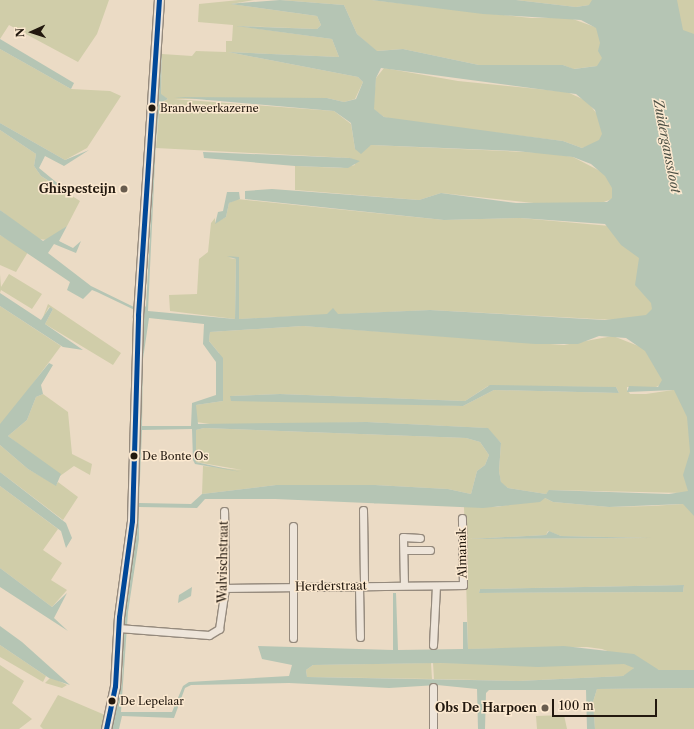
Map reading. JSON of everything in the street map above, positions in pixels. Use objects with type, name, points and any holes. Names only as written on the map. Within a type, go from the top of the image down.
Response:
[{"type":"street","points":[[106,729],[115,686],[132,521],[139,311],[159,0]]},
{"type":"street","points":[[360,636],[363,510]]},
{"type":"street","name":"Walvischstraat","points":[[120,628],[209,635],[219,629],[225,588],[224,511]]},
{"type":"street","name":"Almanak","points":[[436,586],[463,585],[462,518]]},
{"type":"street","points":[[293,526],[295,587],[293,638]]},
{"type":"street","points":[[404,585],[404,537],[420,538]]},
{"type":"street","points":[[404,550],[430,550]]},
{"type":"street","name":"Herderstraat","points":[[225,588],[404,585],[436,586]]},
{"type":"street","points":[[433,645],[436,586]]},
{"type":"street","points":[[433,687],[433,729]]},
{"type":"shaded area","points":[[0,0],[109,0],[97,34],[78,62],[9,25],[0,39]]},
{"type":"shaded area","points":[[254,0],[231,4],[317,16],[321,25],[317,29],[238,26],[332,39],[339,57],[228,52],[358,77],[363,82],[355,99],[344,102],[327,98],[174,99],[334,111],[351,124],[355,149],[371,145],[547,153],[573,157],[600,171],[591,145],[582,148],[563,141],[400,121],[384,117],[373,109],[376,78],[384,68],[458,81],[567,92],[587,101],[600,118],[597,66],[573,69],[563,65],[479,65],[403,49],[376,51],[357,34],[344,5],[280,0],[371,0],[531,18],[570,18],[595,27],[589,5],[576,7],[516,0],[694,0],[694,670],[659,670],[602,649],[587,647],[468,649],[464,507],[497,507],[545,498],[553,502],[609,507],[683,504],[685,493],[550,490],[546,494],[508,488],[501,483],[499,471],[501,443],[487,428],[367,422],[224,426],[196,422],[196,405],[223,401],[219,353],[209,341],[210,332],[303,326],[564,345],[613,336],[646,349],[615,320],[430,310],[239,319],[239,257],[229,258],[236,259],[235,319],[170,311],[169,295],[197,294],[199,259],[208,252],[211,223],[215,218],[215,223],[226,217],[229,203],[237,199],[444,220],[520,218],[610,226],[612,199],[601,203],[543,204],[441,193],[419,200],[295,190],[295,166],[341,168],[355,165],[350,158],[156,148],[160,103],[168,99],[161,95],[162,54],[192,56],[196,51],[226,52],[226,41],[232,41],[233,25],[198,22],[199,4]],"holes":[[[662,384],[673,390],[646,394],[630,394],[627,390],[627,387],[654,388]],[[488,386],[616,387],[619,393],[494,390],[463,406],[230,396],[280,394],[465,401]],[[548,531],[561,536],[652,538],[469,539],[546,535]],[[684,585],[683,592],[479,593],[480,589]]]},
{"type":"shaded area","points":[[0,49],[71,89],[110,91],[121,96],[87,148],[65,160],[0,123]]},
{"type":"shaded area","points":[[0,130],[36,154],[34,166],[41,176],[80,201],[67,226],[48,240],[37,239],[0,210]]},
{"type":"shaded area","points":[[0,235],[28,252],[16,272],[0,265]]},
{"type":"shaded area","points":[[0,274],[1,287],[9,274],[42,294],[32,309],[1,290],[0,293]]},
{"type":"shaded area","points":[[48,304],[121,353],[113,365],[45,324],[53,309],[49,307],[42,320]]},
{"type":"shaded area","points":[[0,306],[61,346],[2,425],[0,424]]},
{"type":"shaded area","points":[[43,394],[68,412],[72,454],[92,464],[90,475],[74,466],[60,476],[8,436],[27,420],[36,397]]},
{"type":"shaded area","points":[[204,428],[466,438],[480,442],[489,455],[485,465],[477,471],[471,494],[448,489],[375,485],[276,485],[202,494],[203,466],[242,470],[196,462],[196,430]]},
{"type":"shaded area","points":[[0,445],[28,469],[56,485],[58,482],[78,497],[63,520],[0,472]]},
{"type":"shaded area","points":[[0,486],[58,529],[43,550],[62,563],[51,580],[67,590],[52,607],[0,568]]},
{"type":"shaded area","points":[[0,645],[46,676],[43,682],[0,657]]},
{"type":"shaded area","points":[[431,663],[432,679],[307,677],[306,670],[313,665]]},
{"type":"shaded area","points":[[433,663],[624,664],[633,665],[634,671],[623,676],[518,681],[434,679]]},
{"type":"shaded area","points":[[0,665],[24,681],[12,703],[32,719],[19,729],[0,729]]},
{"type":"shaded area","points":[[51,677],[67,685],[62,688],[45,683]]},
{"type":"shaded area","points":[[694,688],[694,729],[595,729],[593,702],[597,689]]},
{"type":"shaded area","points":[[58,695],[105,715],[102,729],[43,729],[40,726]]},
{"type":"shaded area","points":[[564,715],[567,729],[537,729],[536,716]]},
{"type":"water","name":"Zuiderganssloot","points":[[163,0],[161,94],[168,99],[160,103],[156,140],[148,311],[235,319],[236,259],[227,256],[239,257],[239,319],[327,314],[333,308],[338,314],[430,310],[605,320],[646,315],[652,309],[651,303],[635,285],[639,258],[621,245],[605,224],[520,218],[444,220],[245,199],[245,191],[272,189],[419,200],[441,193],[516,203],[607,202],[612,198],[612,188],[605,176],[591,164],[573,157],[516,151],[371,145],[361,154],[355,149],[351,123],[334,111],[174,97],[327,98],[344,102],[356,99],[363,82],[358,77],[228,52],[339,57],[332,39],[236,26],[317,29],[321,25],[317,16],[230,4],[280,0],[344,5],[357,34],[377,51],[403,49],[479,65],[563,65],[574,69],[597,66],[602,58],[598,51],[600,43],[596,28],[581,20],[483,14],[371,0],[516,0],[576,7],[589,5],[592,0],[677,0],[683,30],[694,34],[694,516],[683,504],[609,507],[553,502],[545,498],[540,502],[483,508],[275,499],[205,499],[197,508],[139,507],[139,539],[128,612],[121,712],[172,712],[183,686],[189,682],[289,676],[292,665],[262,659],[258,646],[393,650],[393,593],[396,593],[398,650],[463,649],[463,622],[467,622],[468,649],[564,646],[634,654],[659,670],[694,670],[694,688],[597,689],[593,702],[595,729],[587,729],[586,690],[489,690],[486,693],[485,729],[478,729],[477,689],[437,685],[389,688],[289,683],[191,685],[185,688],[174,718],[122,716],[119,729],[111,729],[122,683],[124,621],[135,539],[143,314],[92,290],[83,299],[67,290],[70,282],[0,235],[0,210],[43,241],[67,226],[59,241],[73,248],[81,241],[76,253],[54,244],[48,253],[91,286],[136,308],[142,310],[146,306]],"holes":[[[381,68],[576,94],[595,110],[602,134],[599,140],[582,148],[563,141],[384,117],[374,109],[376,78]],[[149,318],[204,324],[203,344],[216,362],[216,395],[192,403],[191,426],[142,426],[143,359]],[[303,326],[535,344],[578,344],[599,336],[626,338],[645,351],[662,380],[658,387],[629,386],[627,392],[674,390],[687,417],[690,452],[683,475],[688,491],[669,494],[549,490],[546,494],[508,488],[501,482],[499,471],[501,443],[488,428],[367,422],[198,424],[196,405],[223,401],[223,358],[209,341],[210,332]],[[204,428],[466,438],[480,442],[489,455],[485,465],[477,471],[471,494],[448,489],[375,485],[276,485],[202,494],[191,504],[139,503],[142,430],[192,429],[193,460],[195,464],[241,472],[196,462],[196,430]],[[441,663],[538,667],[624,664],[634,668],[623,676],[518,681],[307,677],[306,670],[313,665]]]},
{"type":"water","points":[[0,39],[74,83],[71,89],[0,49]]},
{"type":"water","points":[[0,123],[65,160],[89,150],[64,166],[45,156],[39,168],[73,196],[41,176],[34,166],[36,154],[0,130]]},
{"type":"water","points":[[203,152],[350,158],[360,161],[348,168],[295,166],[204,158]]},
{"type":"water","points":[[227,192],[239,192],[240,199],[229,203],[226,217],[215,224],[218,212],[223,211]]},
{"type":"water","points":[[0,293],[41,320],[50,307],[53,309],[45,324],[83,350],[63,347],[0,306]]},
{"type":"water","points":[[49,363],[53,365],[41,385],[43,394],[36,397],[27,420],[8,436],[61,474],[56,486],[28,469],[0,445],[0,424]]},
{"type":"water","points":[[490,385],[616,387],[619,393],[494,390],[463,406],[231,401],[230,396],[280,394],[465,401]]},
{"type":"water","points":[[0,472],[66,523],[72,538],[66,548],[61,531],[0,486]]},
{"type":"water","points":[[549,531],[561,536],[652,538],[469,539],[546,535]]},
{"type":"water","points":[[0,568],[52,607],[67,593],[54,618],[68,631],[0,587]]},
{"type":"water","points":[[684,585],[683,592],[479,593],[480,589]]},
{"type":"water","points":[[192,587],[191,596],[178,603],[179,595]]},
{"type":"water","points":[[0,626],[22,642],[70,685],[49,678],[0,645]]},
{"type":"transit line","points":[[106,729],[115,686],[119,617],[132,521],[138,315],[159,0]]},
{"type":"place","name":"Brandweerkazerne","points":[[152,108]]},
{"type":"place","name":"Ghispesteijn","points":[[124,189]]},
{"type":"place","name":"De Bonte Os","points":[[134,456]]},
{"type":"place","name":"De Lepelaar","points":[[112,701]]},
{"type":"place","name":"Obs De Harpoen","points":[[545,708]]}]
